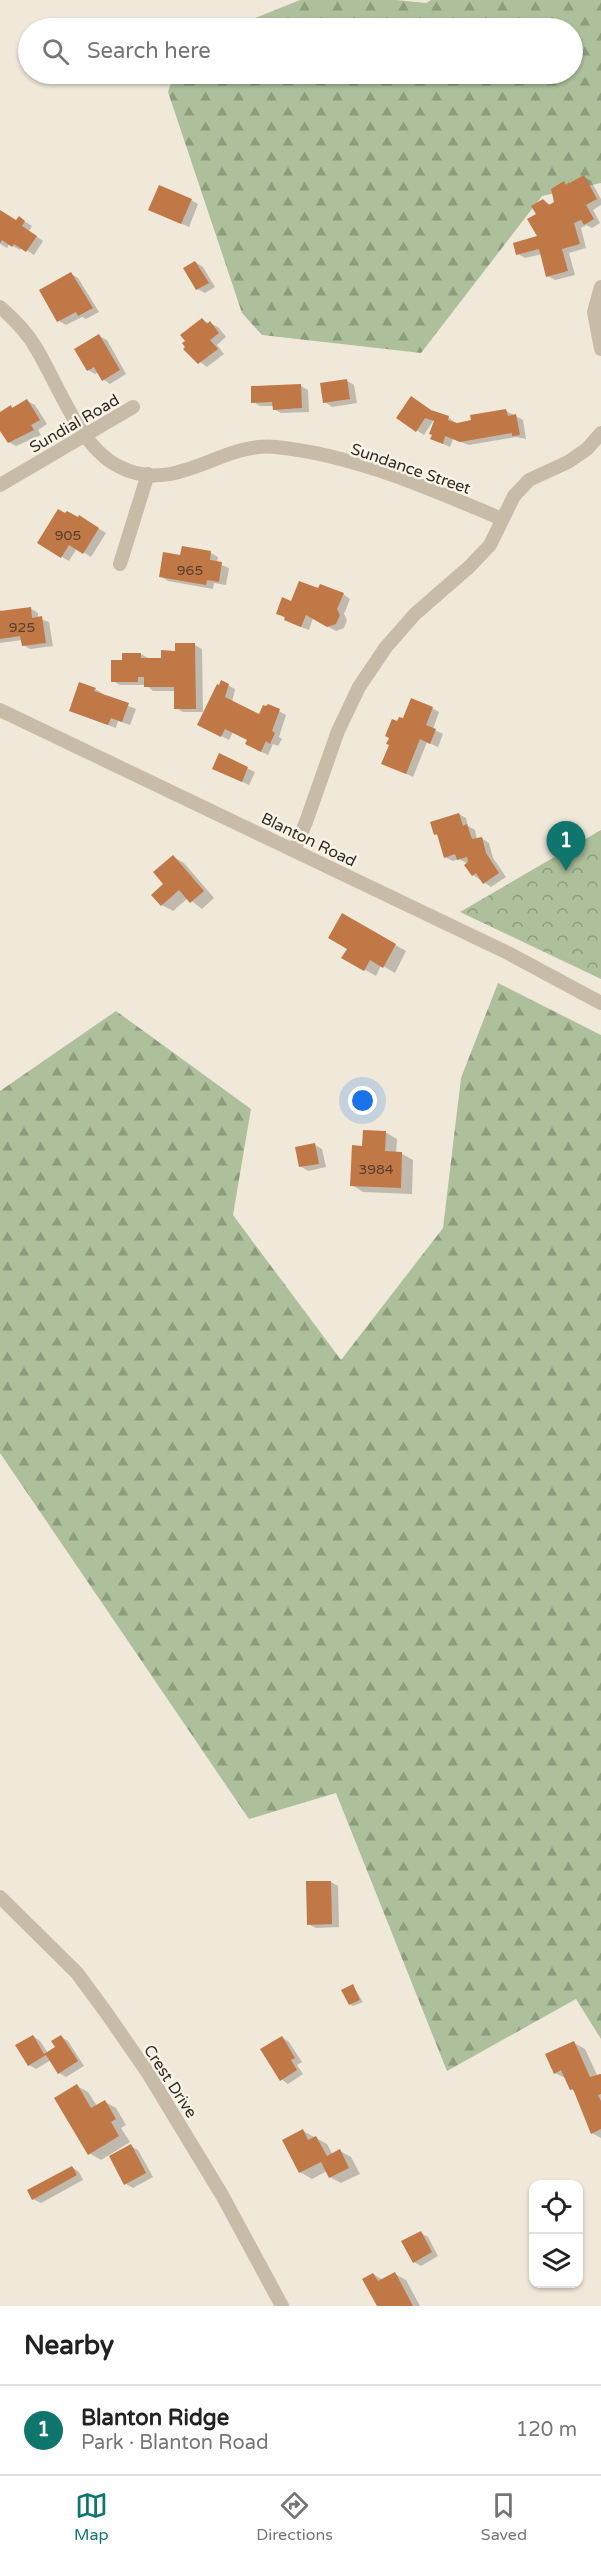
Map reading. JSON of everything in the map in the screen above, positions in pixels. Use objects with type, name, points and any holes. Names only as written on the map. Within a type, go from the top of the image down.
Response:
[{"type":"street","points":[[601,287],[594,312],[601,349]]},
{"type":"street","name":"Sundance Street","points":[[0,307],[16,320],[35,346],[85,436],[117,466],[148,474],[175,475],[229,454],[274,446],[364,466],[430,489],[502,519]]},
{"type":"street","name":"Sundial Road","points":[[0,485],[133,407]]},
{"type":"street","points":[[294,850],[338,731],[359,687],[386,647],[415,614],[469,567],[490,545],[514,496],[529,480],[568,462],[587,449],[601,433]]},
{"type":"street","points":[[120,564],[148,474]]},
{"type":"street","name":"Blanton Road","points":[[0,710],[508,953],[601,1003]]},
{"type":"street","name":"Crest Drive","points":[[0,1897],[77,1974],[118,2029],[148,2073],[222,2194],[282,2306]]},
{"type":"green space","points":[[300,0],[396,0],[426,3],[431,0],[601,0],[601,183],[542,196],[421,353],[262,335],[242,313],[168,92],[171,84],[583,84],[583,18],[255,18]]},
{"type":"green space","points":[[601,830],[601,979],[460,912]]},
{"type":"green space","points":[[498,983],[601,1035],[601,2039],[576,1999],[447,2071],[336,1793],[249,1819],[0,1453],[0,1091],[116,1011],[251,1109],[233,1215],[341,1360],[443,1228],[461,1078]]},
{"type":"building","points":[[584,175],[597,199],[586,205],[594,219],[584,225],[581,220],[574,223],[580,244],[562,249],[568,271],[546,277],[539,249],[516,255],[513,243],[537,236],[527,219],[536,214],[531,206],[543,199],[549,205],[554,202],[551,189],[564,181],[566,185]]},
{"type":"building","points":[[159,185],[192,199],[181,224],[148,210]]},
{"type":"building","points":[[0,210],[16,220],[19,216],[25,221],[22,226],[37,236],[26,252],[14,244],[12,247],[2,240],[0,243]]},
{"type":"building","points":[[195,261],[209,283],[196,290],[183,268]]},
{"type":"building","points":[[71,272],[93,308],[78,316],[76,312],[57,322],[39,290]]},
{"type":"building","points":[[202,318],[207,324],[210,321],[219,333],[210,340],[218,349],[198,364],[183,349],[185,347],[182,343],[185,341],[180,335]]},
{"type":"building","points":[[99,334],[120,370],[102,381],[94,367],[87,371],[74,349]]},
{"type":"building","points":[[347,379],[350,399],[323,403],[320,383]]},
{"type":"building","points":[[301,384],[302,408],[273,410],[272,402],[251,403],[251,386]]},
{"type":"building","points":[[411,396],[431,410],[449,416],[448,420],[457,423],[471,420],[470,415],[506,409],[508,416],[516,414],[520,435],[512,436],[512,433],[460,442],[445,436],[443,444],[430,439],[432,435],[429,434],[434,421],[425,418],[416,432],[396,418]]},
{"type":"building","points":[[27,399],[40,420],[31,425],[34,430],[8,443],[0,431],[0,412]]},
{"type":"building","points":[[58,509],[78,517],[79,515],[99,528],[83,554],[69,545],[61,558],[37,543]]},
{"type":"building","points":[[182,546],[211,551],[210,560],[222,562],[219,582],[207,580],[206,585],[159,577],[163,552],[180,555]]},
{"type":"building","points":[[299,581],[318,588],[320,584],[344,593],[337,609],[340,615],[336,624],[327,627],[306,615],[301,627],[276,614],[282,597],[291,601]]},
{"type":"building","points":[[31,607],[32,618],[42,616],[46,643],[22,646],[20,636],[0,639],[0,611]]},
{"type":"building","points":[[175,643],[195,643],[196,709],[174,709],[174,687],[144,687],[144,677],[138,677],[138,682],[111,682],[111,660],[122,660],[122,653],[141,653],[141,658],[161,658],[161,650],[175,651]]},
{"type":"building","points":[[221,680],[229,684],[225,697],[259,714],[263,705],[268,704],[280,709],[272,731],[275,733],[270,744],[266,741],[261,752],[245,744],[247,740],[225,729],[221,737],[197,725]]},
{"type":"building","points":[[79,682],[96,688],[94,691],[129,703],[122,722],[111,718],[108,725],[69,711]]},
{"type":"building","points":[[411,698],[433,707],[426,725],[436,729],[430,744],[420,739],[406,774],[381,764],[389,745],[386,744],[389,738],[385,736],[392,719],[397,721],[399,717],[403,718]]},
{"type":"building","points":[[219,753],[248,767],[242,782],[212,769]]},
{"type":"building","points":[[459,813],[463,826],[467,824],[472,839],[482,837],[486,853],[499,873],[483,884],[476,873],[472,876],[464,865],[468,862],[467,857],[457,860],[455,854],[444,858],[437,834],[434,835],[430,822]]},
{"type":"building","points":[[173,855],[204,891],[190,903],[179,890],[161,906],[151,895],[163,884],[153,872]]},
{"type":"building","points":[[342,913],[396,944],[383,968],[370,960],[364,971],[341,958],[347,949],[328,938]]},
{"type":"building","points":[[363,1130],[386,1131],[385,1151],[402,1152],[401,1188],[350,1186],[352,1145],[362,1146]]},
{"type":"building","points":[[315,1143],[319,1164],[299,1167],[295,1147]]},
{"type":"building","points":[[306,1881],[331,1881],[332,1924],[307,1925]]},
{"type":"building","points":[[353,1984],[360,2000],[349,2005],[341,1990]]},
{"type":"building","points":[[33,2035],[44,2054],[55,2047],[51,2041],[61,2035],[78,2061],[58,2074],[46,2055],[28,2066],[15,2045]]},
{"type":"building","points":[[282,2036],[295,2058],[291,2060],[297,2070],[280,2081],[260,2049]]},
{"type":"building","points":[[574,2041],[590,2077],[601,2074],[601,2094],[598,2095],[601,2101],[601,2129],[591,2134],[573,2089],[570,2090],[561,2070],[554,2074],[545,2054]]},
{"type":"building","points":[[77,2084],[91,2108],[105,2100],[116,2119],[111,2122],[119,2136],[88,2155],[54,2098]]},
{"type":"building","points":[[303,2129],[308,2140],[316,2136],[327,2156],[340,2149],[349,2168],[329,2178],[321,2162],[299,2173],[282,2140]]},
{"type":"building","points":[[131,2144],[146,2173],[124,2185],[109,2156]]},
{"type":"building","points":[[72,2166],[77,2175],[32,2200],[27,2190]]},
{"type":"building","points":[[421,2231],[432,2252],[413,2263],[401,2241]]},
{"type":"building","points":[[395,2272],[413,2306],[377,2306],[362,2279],[373,2273],[378,2281]]},
{"type":"place","name":"Blanton Ridge","points":[[566,871]]}]
